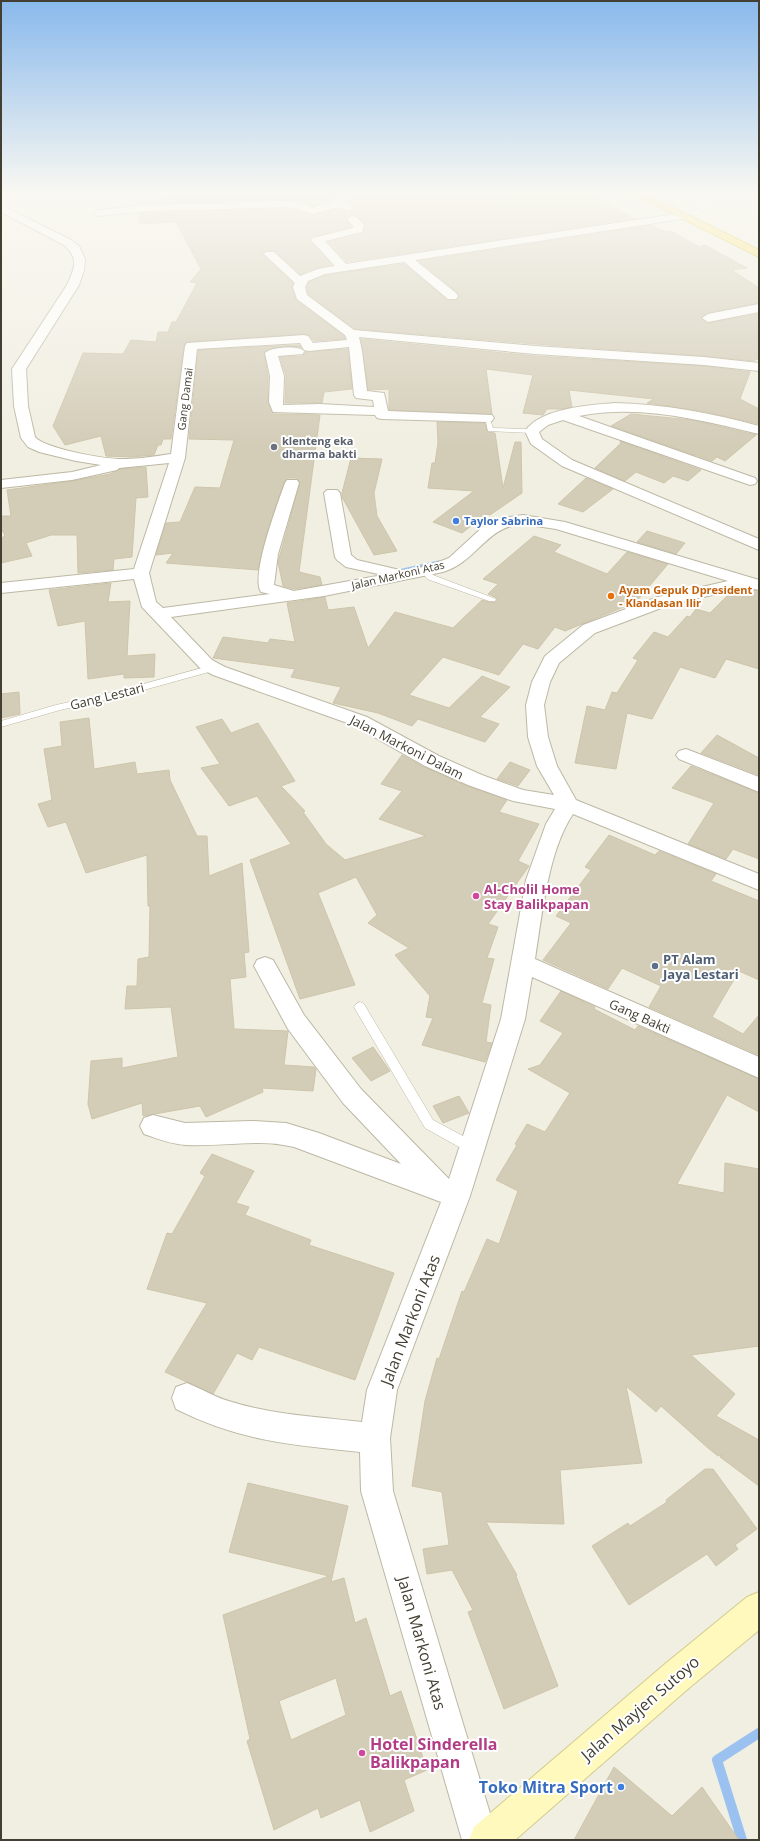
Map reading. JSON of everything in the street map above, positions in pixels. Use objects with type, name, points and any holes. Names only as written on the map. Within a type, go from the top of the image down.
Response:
[{"type":"main road","name":"Jalan Mayjen Sutoyo","points":[[487,1840],[677,1676],[759,1609]]},
{"type":"street","points":[[77,276],[73,285],[19,369],[21,406],[28,438],[33,444],[44,449],[76,457],[123,464]]},
{"type":"street","points":[[293,276],[301,281]]},
{"type":"street","points":[[310,276],[301,281],[299,287],[302,296],[352,338],[361,395],[379,396],[380,411],[383,415],[486,418]]},
{"type":"street","points":[[428,276],[452,296]]},
{"type":"street","points":[[708,318],[759,308]]},
{"type":"street","points":[[380,411],[320,408],[278,409],[274,400],[277,385],[271,353],[302,350],[309,347],[352,338],[759,367]]},
{"type":"street","name":"Gang Damai","points":[[178,454],[191,346],[304,339],[309,347]]},
{"type":"street","points":[[759,430],[697,415],[635,407],[599,408],[563,415],[538,424],[532,431],[536,441],[567,463],[759,545]]},
{"type":"street","points":[[563,415],[750,481]]},
{"type":"street","points":[[1,484],[72,476],[123,464],[178,454],[165,501],[152,535],[142,573],[1,588]]},
{"type":"street","points":[[292,483],[270,554],[266,585],[267,588],[272,591],[296,596]]},
{"type":"street","points":[[332,493],[343,557],[346,561],[352,564],[406,575]]},
{"type":"street","name":"Jalan Markoni Atas","points":[[159,614],[296,596],[426,571],[448,565],[458,559],[481,535],[498,524],[511,520],[525,519],[586,533],[753,583]]},
{"type":"street","name":"Jalan Markoni Dalam","points":[[142,573],[148,603],[192,650],[206,664],[213,668],[360,721],[432,761],[474,780],[520,796],[569,805],[759,882]]},
{"type":"street","points":[[569,805],[547,766],[538,737],[535,705],[541,682],[552,660],[589,629],[664,601],[753,583]]},
{"type":"street","points":[[686,755],[759,785]]},
{"type":"street","name":"Jalan Markoni Atas","points":[[480,1840],[377,1491],[375,1438],[382,1390],[451,1194],[473,1148],[513,1019],[537,880],[556,824],[569,805]]},
{"type":"street","name":"Gang Bakti","points":[[522,963],[759,1068]]},
{"type":"street","points":[[265,966],[296,1022],[352,1096],[451,1194]]},
{"type":"street","points":[[153,1126],[174,1133],[253,1131],[286,1134],[328,1147],[451,1194]]},
{"type":"street","points":[[187,1398],[207,1410],[254,1423],[375,1438]]},
{"type":"lane","points":[[486,418],[491,430],[532,431]]},
{"type":"lane","points":[[426,571],[430,577],[492,599]]},
{"type":"lane","name":"Gang Lestari","points":[[1,724],[60,707],[115,695],[213,668]]},
{"type":"lane","points":[[360,1007],[429,1124],[473,1148]]},
{"type":"building","points":[[195,276],[285,276],[293,283],[292,287],[296,300],[344,336],[345,339],[314,341],[309,335],[304,334],[187,342],[184,346],[171,439],[163,439],[161,445],[158,445],[154,455],[131,457],[106,456],[101,436],[65,445],[53,426],[83,353],[123,354],[131,340],[156,342],[158,332],[168,332],[172,322],[176,322],[197,283],[190,282]]},
{"type":"building","points":[[323,276],[418,276],[447,300],[456,300],[459,297],[457,292],[437,276],[741,276],[759,288],[759,303],[708,313],[701,318],[708,323],[759,314],[759,358],[754,361],[355,329],[308,294],[307,287],[309,282]]},
{"type":"building","points":[[361,339],[535,356],[704,366],[750,372],[740,399],[759,409],[759,424],[706,412],[647,403],[654,399],[569,390],[572,407],[547,409],[543,415],[523,413],[533,375],[486,369],[492,414],[389,410],[389,389],[368,390]]},
{"type":"building","points":[[299,345],[301,347],[278,347],[264,352],[268,376],[268,402],[273,414],[320,415],[299,572],[320,577],[322,585],[294,589],[283,586],[278,562],[300,483],[297,478],[287,478],[284,482],[265,539],[258,570],[166,563],[173,553],[156,555],[166,523],[180,522],[195,487],[220,488],[234,440],[189,439],[198,350]]},
{"type":"building","points":[[348,349],[352,389],[324,392],[322,403],[285,403],[286,376],[280,357],[303,356],[305,352]]},
{"type":"building","points":[[631,414],[692,420],[756,435],[725,461],[717,457],[712,461],[611,426]]},
{"type":"building","points":[[437,422],[485,423],[487,432],[495,433],[503,488],[515,442],[521,442],[522,493],[490,515],[487,514],[462,533],[433,522],[474,491],[428,488],[432,463],[435,463],[438,443]]},
{"type":"building","points":[[620,441],[701,470],[688,481],[673,476],[664,483],[636,472],[625,481],[595,468],[621,443]]},
{"type":"building","points":[[351,458],[382,459],[374,493],[377,516],[397,551],[374,555],[342,497]]},
{"type":"building","points":[[146,467],[148,497],[136,498],[132,557],[114,559],[113,570],[78,573],[77,535],[51,535],[26,543],[32,556],[1,563],[1,539],[5,535],[1,529],[1,516],[11,516],[7,490],[110,474],[120,469]]},
{"type":"building","points":[[586,478],[613,489],[583,512],[558,504]]},
{"type":"building","points":[[647,531],[685,543],[676,554],[637,542]]},
{"type":"building","points":[[534,536],[561,545],[554,552],[607,574],[627,552],[668,564],[636,602],[565,631],[555,627],[538,649],[523,644],[499,675],[443,657],[409,695],[449,708],[482,676],[510,687],[480,717],[499,724],[485,742],[418,719],[412,726],[378,713],[333,703],[341,687],[291,677],[295,669],[213,658],[223,637],[268,643],[270,639],[295,642],[287,603],[325,597],[328,610],[354,607],[368,648],[395,612],[453,628],[482,600],[496,602],[497,598],[488,594],[498,584],[483,579]]},
{"type":"building","points":[[111,583],[108,602],[130,601],[127,656],[155,654],[154,677],[124,678],[124,674],[88,679],[85,621],[58,626],[49,590]]},
{"type":"building","points":[[747,589],[759,591],[759,669],[726,659],[715,678],[680,667],[652,719],[627,713],[616,769],[575,763],[587,706],[605,710],[612,692],[617,693],[638,660],[633,658],[654,632],[668,637],[687,616],[690,617],[696,609],[710,613],[731,592]]},
{"type":"building","points":[[19,692],[20,714],[1,718],[1,694]]},
{"type":"building","points":[[89,718],[94,769],[135,762],[137,774],[169,770],[170,780],[197,836],[207,836],[209,876],[242,863],[249,952],[244,953],[246,977],[230,979],[234,1029],[288,1031],[284,1065],[314,1067],[316,1069],[313,1091],[262,1088],[263,1092],[206,1117],[200,1106],[143,1116],[142,1103],[92,1119],[88,1104],[91,1061],[122,1058],[122,1068],[178,1057],[171,1007],[125,1009],[127,986],[137,986],[138,959],[149,957],[150,906],[148,906],[147,855],[86,873],[66,822],[48,827],[38,804],[52,800],[44,749],[62,746],[60,722]]},
{"type":"building","points":[[222,719],[231,733],[258,723],[295,781],[281,786],[305,811],[303,812],[326,844],[345,860],[426,836],[379,819],[402,791],[381,784],[402,755],[424,767],[467,786],[507,800],[499,812],[539,824],[518,861],[529,866],[488,924],[498,927],[487,958],[494,959],[482,1003],[491,1005],[486,1042],[492,1043],[485,1062],[422,1045],[433,1018],[426,1017],[430,996],[395,955],[409,948],[368,923],[377,915],[356,877],[318,893],[355,985],[300,999],[250,860],[291,844],[257,796],[229,806],[201,768],[220,764],[196,727]]},
{"type":"building","points":[[717,735],[759,758],[759,775],[701,753]]},
{"type":"building","points":[[510,762],[530,770],[518,786],[497,779]]},
{"type":"building","points":[[691,766],[759,793],[759,859],[733,849],[726,859],[688,844],[714,803],[672,788]]},
{"type":"building","points":[[609,835],[655,855],[659,851],[716,874],[711,881],[759,901],[759,980],[739,971],[712,1017],[743,1034],[759,1015],[759,1055],[649,1007],[661,986],[622,968],[608,989],[543,960],[571,923],[556,916],[591,870],[585,867]]},
{"type":"building","points":[[561,991],[595,1007],[594,1009],[635,1030],[638,1026],[759,1079],[759,1112],[727,1095],[677,1184],[724,1193],[725,1163],[759,1169],[759,1346],[691,1355],[735,1394],[716,1416],[759,1440],[759,1486],[720,1457],[722,1455],[718,1456],[708,1448],[661,1406],[656,1412],[626,1386],[642,1463],[560,1470],[564,1524],[486,1522],[517,1575],[516,1576],[558,1686],[504,1709],[468,1612],[473,1610],[452,1570],[427,1574],[423,1549],[449,1545],[442,1492],[412,1486],[425,1401],[437,1358],[439,1359],[462,1291],[464,1292],[487,1239],[499,1244],[518,1191],[496,1180],[517,1145],[515,1144],[527,1124],[545,1132],[570,1093],[528,1069],[540,1065],[563,1033],[540,1021]]},
{"type":"building","points":[[373,1047],[390,1071],[371,1081],[352,1058]]},
{"type":"building","points":[[459,1096],[469,1113],[443,1123],[433,1106]]},
{"type":"building","points":[[212,1154],[254,1171],[236,1203],[249,1207],[245,1215],[311,1240],[309,1245],[394,1273],[355,1380],[259,1347],[252,1360],[237,1353],[213,1394],[165,1372],[207,1303],[147,1289],[167,1233],[172,1234],[205,1176],[200,1173]]},
{"type":"building","points":[[705,1469],[713,1469],[757,1529],[735,1545],[738,1549],[716,1566],[707,1554],[629,1605],[592,1546],[628,1523],[630,1526],[667,1502],[666,1500]]},
{"type":"building","points":[[248,1483],[348,1506],[331,1582],[344,1578],[355,1623],[366,1618],[390,1696],[401,1691],[427,1770],[404,1780],[414,1811],[370,1832],[360,1800],[321,1818],[318,1808],[274,1830],[247,1741],[250,1739],[223,1615],[329,1576],[229,1552]],"holes":[[[336,1678],[346,1715],[291,1740],[279,1701]]]},
{"type":"building","points":[[614,1767],[672,1816],[702,1787],[739,1840],[574,1840]]},
{"type":"waterway","points":[[394,573],[439,563]]},
{"type":"waterway","points":[[742,1840],[717,1760],[759,1733]]},
{"type":"place","name":"klenteng eka dharma bakti","points":[[274,447]]},
{"type":"place","name":"Taylor Sabrina","points":[[456,521]]},
{"type":"place","name":"Ayam Gepuk Dpresident - Klandasan Ilir","points":[[611,596]]},
{"type":"place","name":"Al-Cholil Home Stay Balikpapan","points":[[476,896]]},
{"type":"place","name":"PT Alam Jaya Lestari","points":[[655,966]]},
{"type":"place","name":"Hotel Sinderella Balikpapan","points":[[362,1753]]},
{"type":"place","name":"Toko Mitra Sport","points":[[621,1787]]}]
